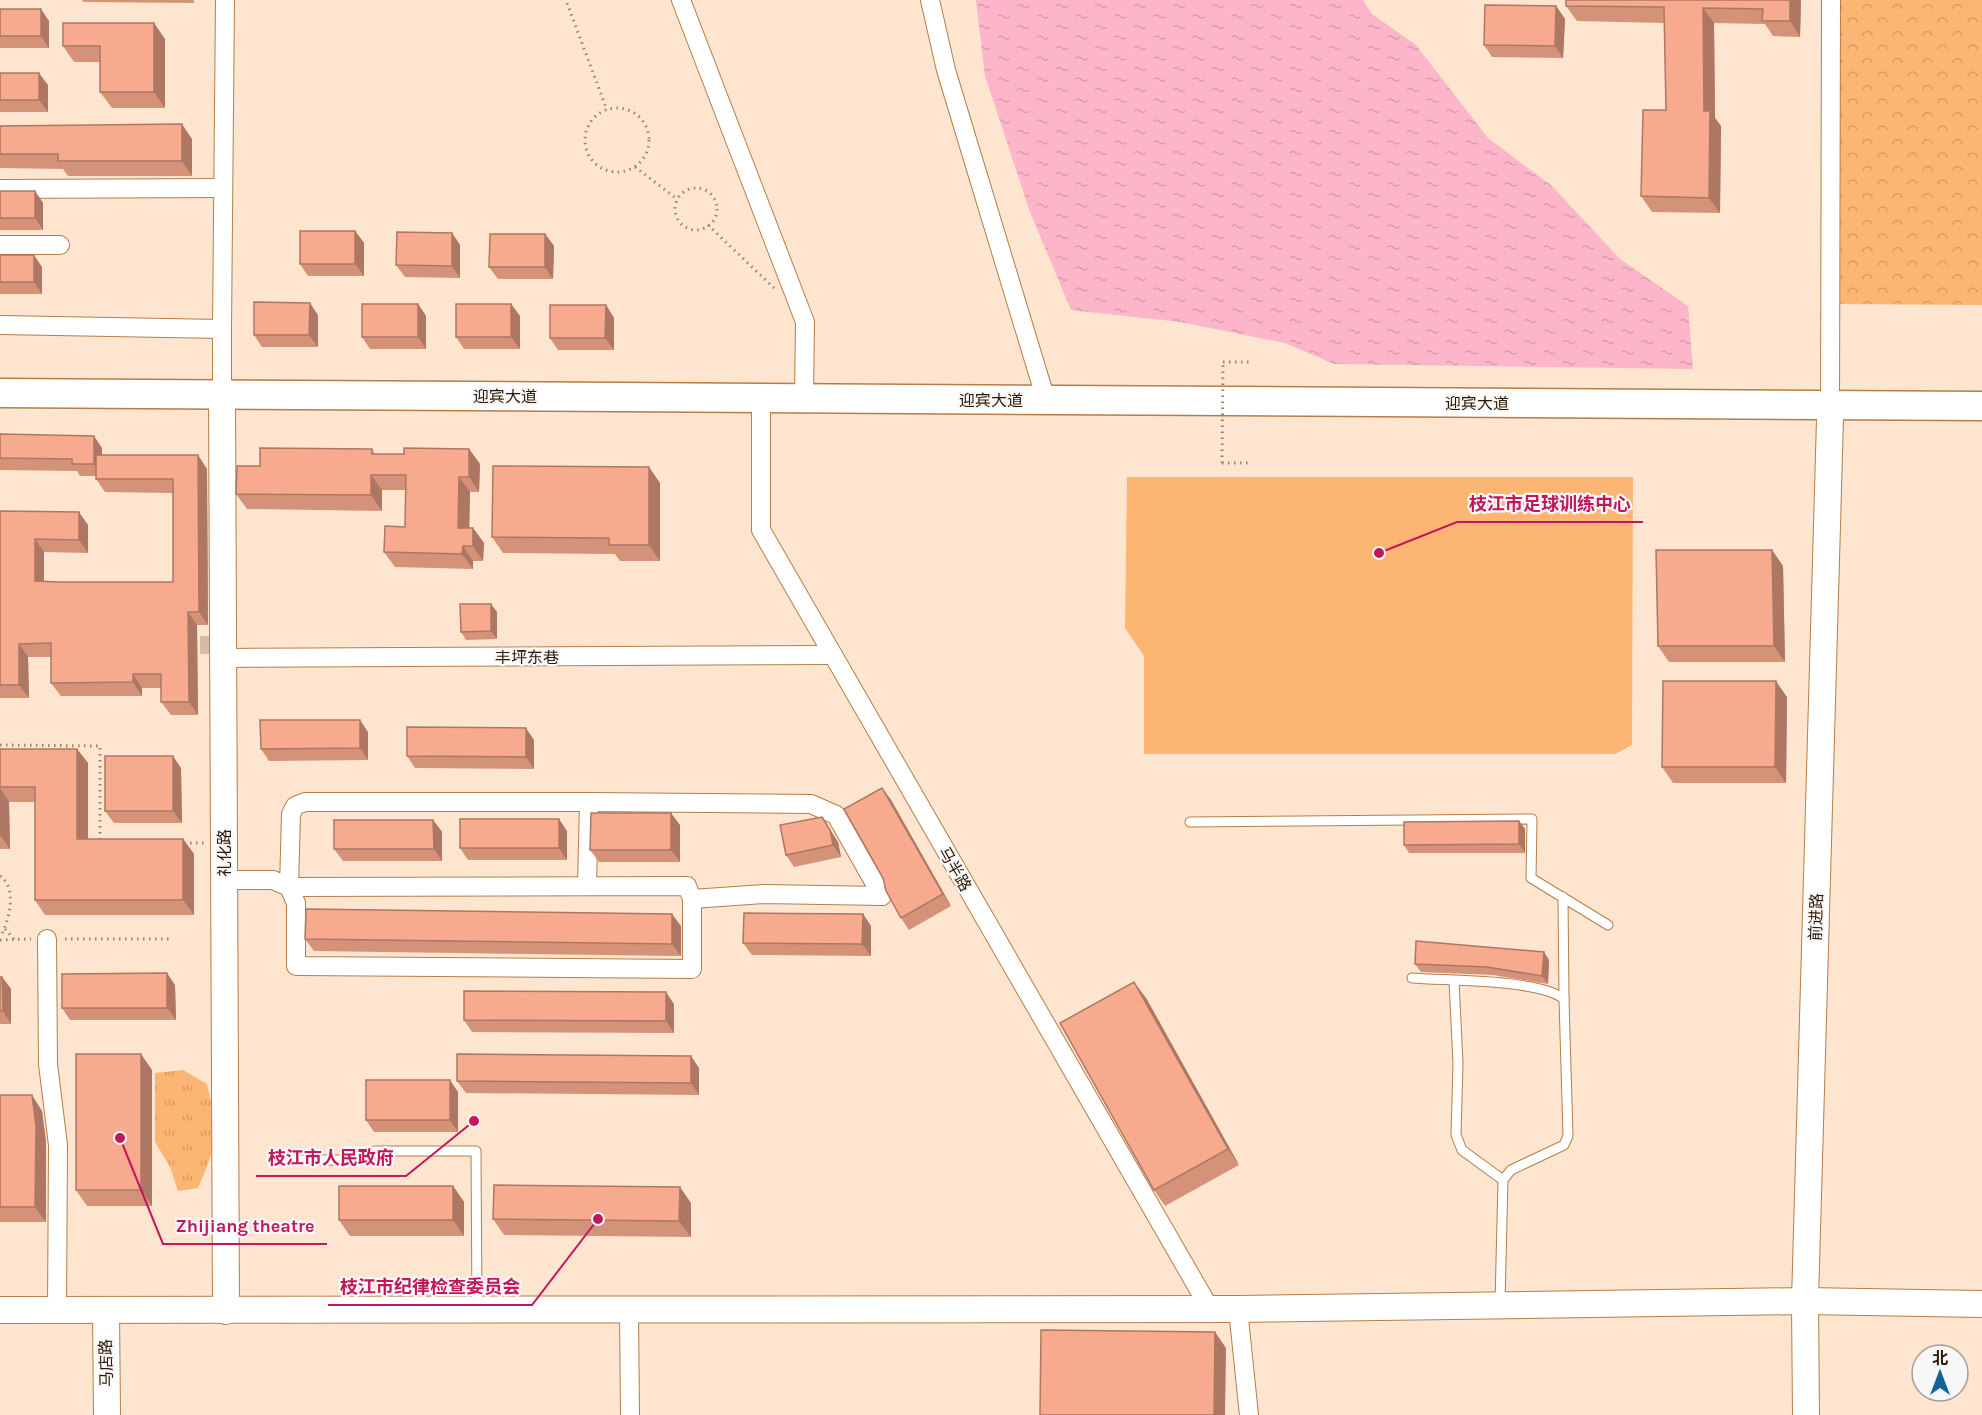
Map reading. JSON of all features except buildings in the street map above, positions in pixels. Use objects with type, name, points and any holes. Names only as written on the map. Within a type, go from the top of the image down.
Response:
[{"type":"main road","name":"迎宾大道","points":[[0,393],[222,402],[761,412],[1831,412],[1982,406]]},
{"type":"main road","name":"迎宾大道","points":[[0,407],[222,402],[804,398],[1831,412],[1982,419]]},
{"type":"street","points":[[222,402],[225,0]]},
{"type":"street","points":[[681,0],[805,322],[804,398]]},
{"type":"street","points":[[930,0],[946,70],[1046,400]]},
{"type":"street","points":[[1831,412],[1832,0]]},
{"type":"street","points":[[0,189],[223,188]]},
{"type":"street","points":[[0,245],[60,245]]},
{"type":"street","points":[[0,326],[222,329]]},
{"type":"street","name":"礼化路","points":[[222,402],[226,1311]]},
{"type":"street","name":"马半路","points":[[761,412],[761,530],[1210,1309]]},
{"type":"street","name":"前进路","points":[[1806,1415],[1805,1301],[1831,412]]},
{"type":"street","name":"丰坪东巷","points":[[223,658],[832,655]]},
{"type":"street","points":[[224,880],[273,880],[289,887],[687,886],[692,899],[692,969],[296,966],[296,903],[289,887],[291,814],[295,806],[305,802],[811,804],[836,816],[882,896],[764,894],[692,899]]},
{"type":"street","points":[[588,886],[589,802]]},
{"type":"street","points":[[47,939],[48,1064],[58,1145],[57,1311]]},
{"type":"street","points":[[0,1310],[106,1312],[1238,1309],[1805,1301],[1982,1304]]},
{"type":"street","points":[[1238,1309],[1249,1415]]},
{"type":"street","points":[[629,1311],[630,1415]]},
{"type":"street","name":"马店路","points":[[106,1312],[107,1415]]},
{"type":"lane","points":[[1190,822],[1532,819],[1531,878],[1608,925]]},
{"type":"lane","points":[[1500,1306],[1503,1179],[1511,1170],[1564,1145],[1568,1136],[1563,897]]},
{"type":"lane","points":[[1412,978],[1523,986],[1555,991],[1564,999]]},
{"type":"lane","points":[[1454,981],[1458,1063],[1456,1135],[1462,1150],[1503,1179]]},
{"type":"lane","points":[[283,1160],[352,1160],[375,1151],[476,1151],[477,1311]]},
{"type":"path","points":[[567,3],[607,110]]},
{"type":"path","points":[[622,108],[633,112],[647,128],[648,150],[634,167],[614,172],[604,169],[590,156],[586,146],[588,126],[594,118],[607,110],[622,108]]},
{"type":"path","points":[[634,167],[677,199]]},
{"type":"path","points":[[694,188],[706,191],[712,195],[716,207],[713,220],[708,225],[696,229],[683,225],[675,213],[677,199],[687,190],[694,188]]},
{"type":"path","points":[[708,225],[770,287],[796,299]]},
{"type":"path","points":[[1248,463],[1222,463],[1222,362],[1250,362]]},
{"type":"path","points":[[0,745],[100,746],[100,842],[111,842]]},
{"type":"path","points":[[179,843],[224,843]]},
{"type":"path","points":[[0,876],[5,879],[10,895],[5,928],[0,938],[14,940],[170,939]]},
{"type":"path","points":[[5,928],[14,940]]},
{"type":"green space","points":[[1831,0],[1982,0],[1982,305],[1831,304]]},
{"type":"green space","points":[[1127,477],[1633,477],[1632,745],[1615,754],[1144,754],[1144,656],[1125,628]]},
{"type":"green space","points":[[183,1070],[207,1084],[213,1113],[214,1137],[213,1148],[198,1188],[178,1191],[170,1167],[155,1142],[155,1073]]},
{"type":"water","points":[[976,0],[1363,0],[1372,14],[1416,45],[1488,138],[1552,186],[1620,259],[1688,306],[1693,369],[1334,364],[1285,343],[1180,322],[1071,310],[1030,212],[985,76]]},
{"type":"tunnel","points":[[173,645],[223,645]]},
{"type":"place","name":"枝江市足球训练中心","points":[[1379,553]]},
{"type":"place","name":"枝江市人民政府","points":[[474,1121]]},
{"type":"place","name":"Zhijiang theatre","points":[[120,1138]]},
{"type":"place","name":"枝江市纪律检查委员会","points":[[598,1219]]}]
